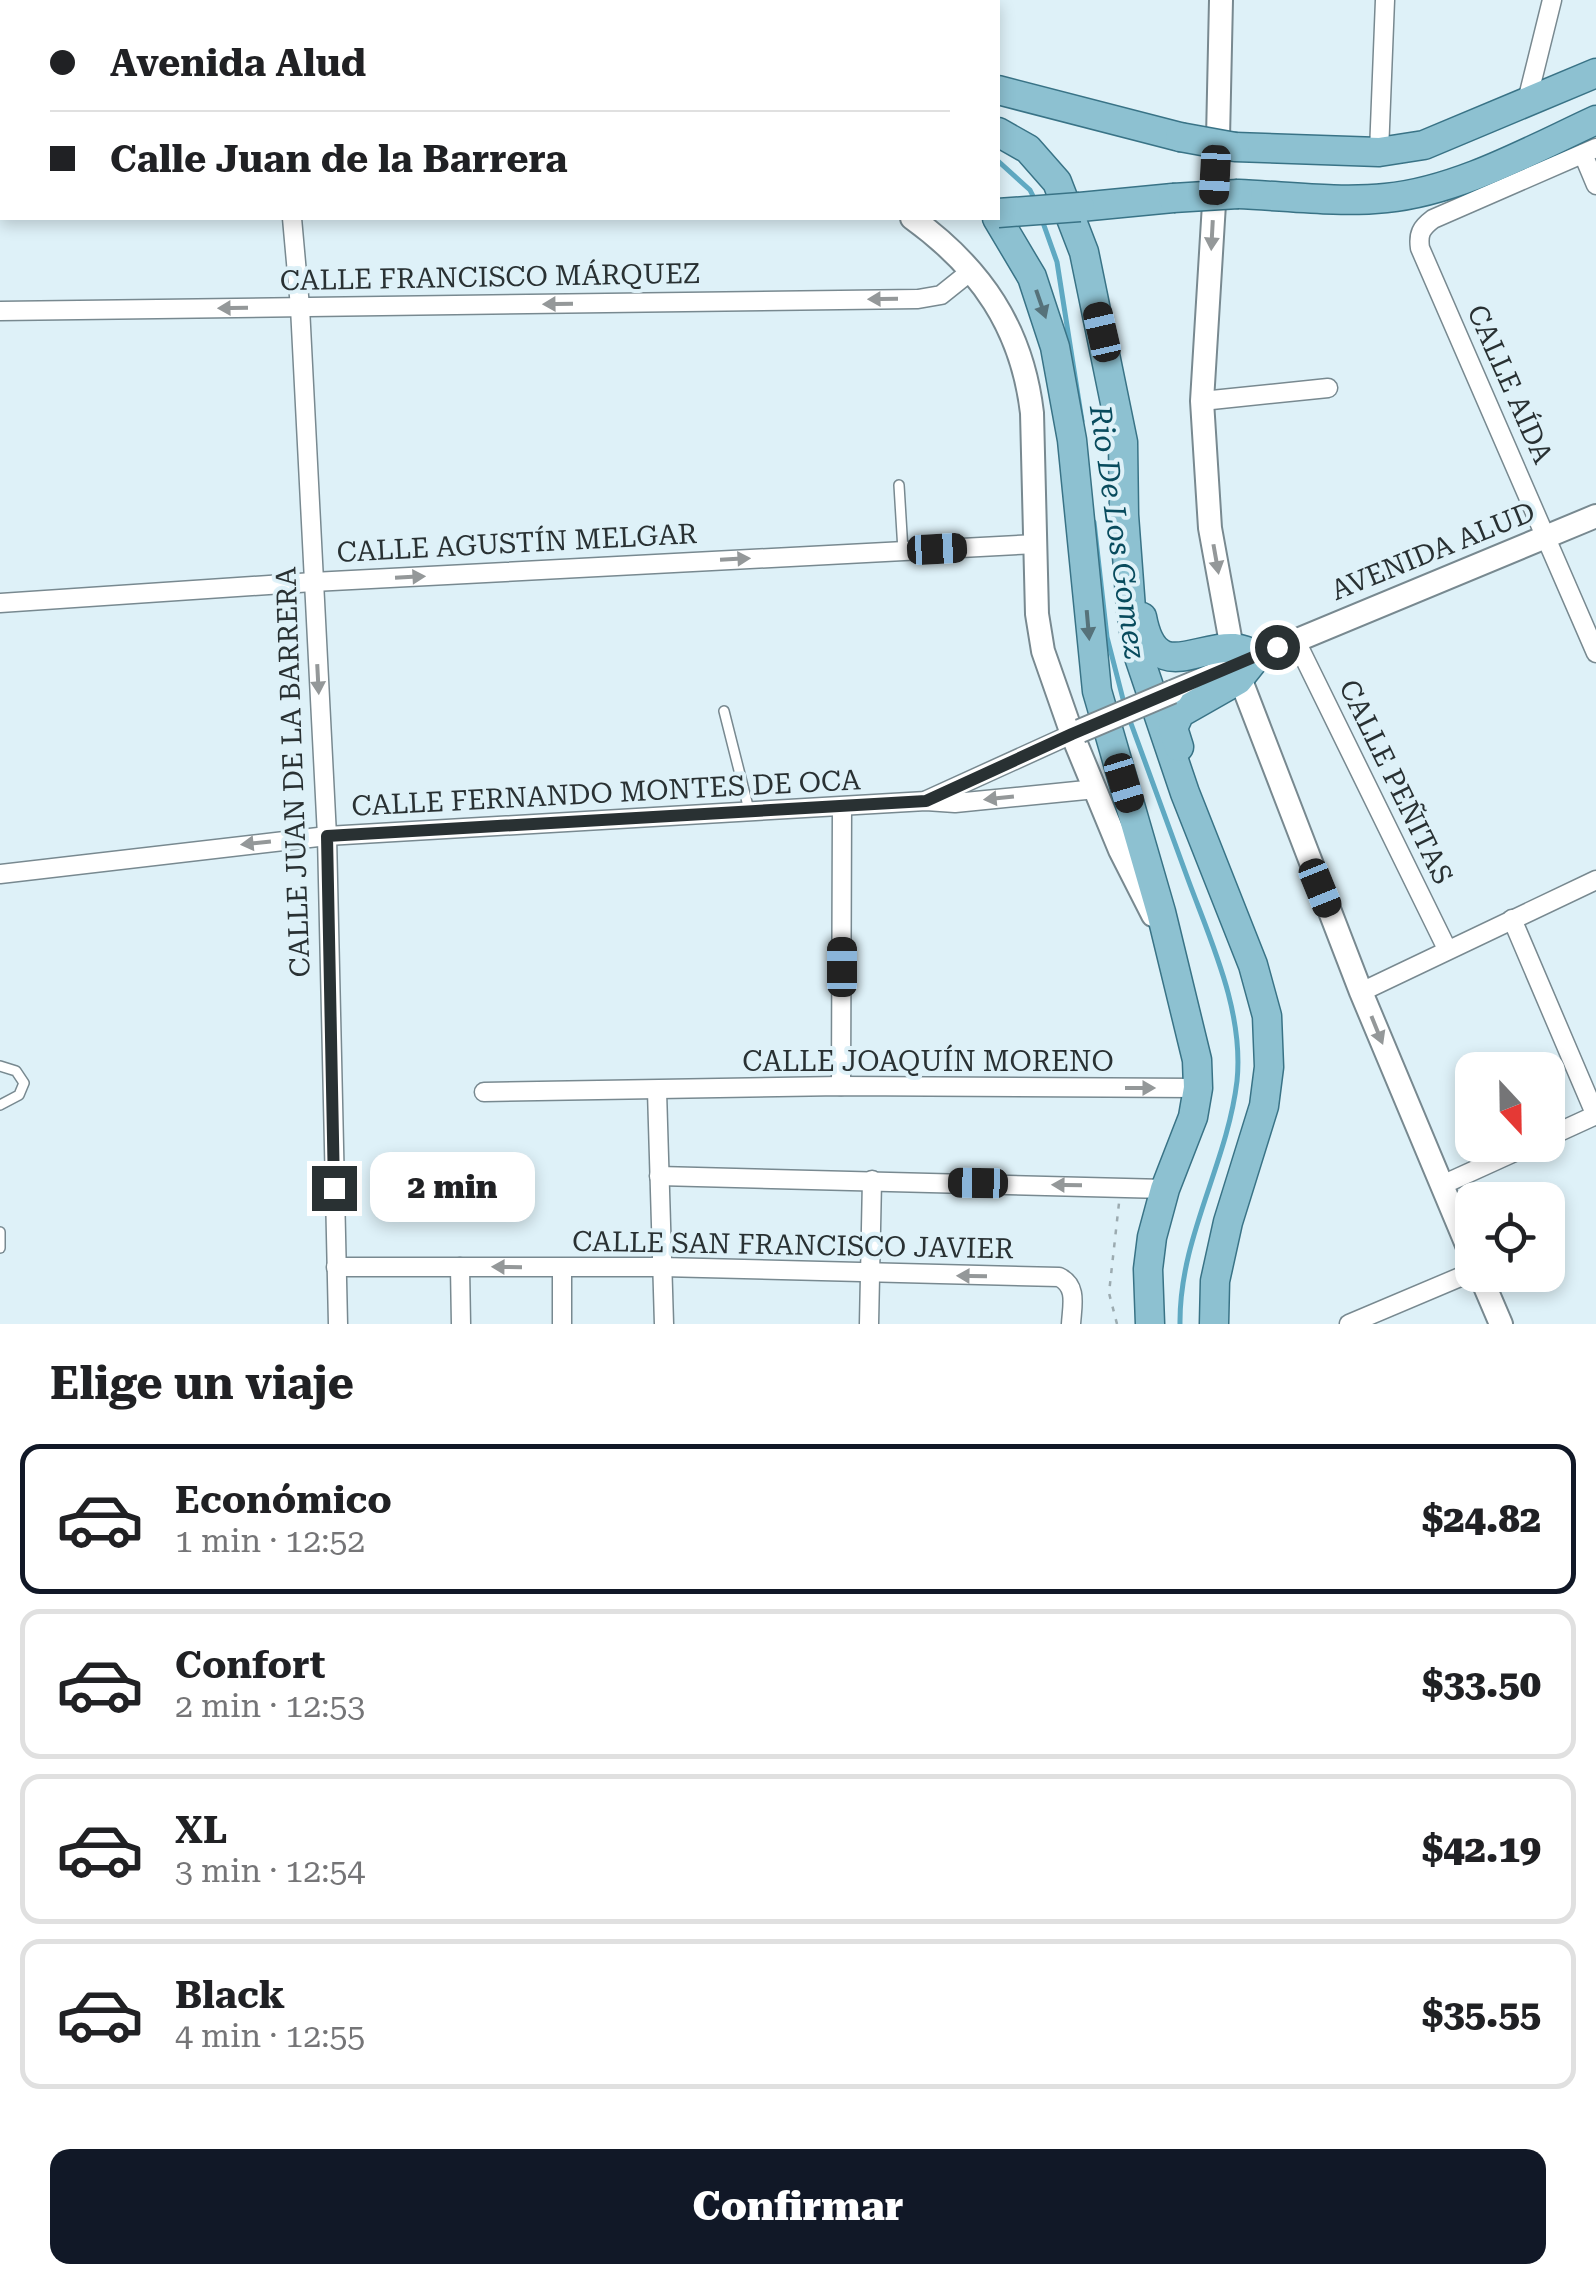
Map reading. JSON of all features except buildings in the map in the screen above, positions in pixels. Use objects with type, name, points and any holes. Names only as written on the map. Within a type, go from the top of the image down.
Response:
[{"type":"main road","points":[[1000,91],[1180,137],[1380,152],[1424,145],[1596,73]]},
{"type":"main road","points":[[1581,146],[1546,134],[1540,126],[1540,114],[1550,104],[1596,82]]},
{"type":"main road","points":[[1000,215],[1238,194],[1381,199],[1405,196],[1484,170],[1581,146],[1596,120]]},
{"type":"main road","points":[[1000,133],[1039,159],[1058,182],[1073,218],[1102,332],[1136,504],[1142,620],[1147,637],[1154,648],[1180,658],[1241,662]]},
{"type":"main road","points":[[1000,219],[1032,277],[1055,348],[1072,440],[1097,691],[1190,1022],[1198,1088],[1193,1117],[1165,1188],[1148,1268],[1150,1324]]},
{"type":"main road","points":[[1123,442],[1130,609],[1137,651],[1185,792],[1262,990],[1270,1042],[1264,1106],[1218,1264],[1214,1324]]},
{"type":"main road","points":[[1233,913],[1230,875],[1174,728],[1180,713],[1241,662]]},
{"type":"street","points":[[1221,0],[1226,142],[1202,401],[1207,501],[1241,662],[1362,992],[1455,1217]]},
{"type":"street","points":[[1380,152],[1385,0]]},
{"type":"street","points":[[1527,101],[1552,0]]},
{"type":"street","points":[[1581,146],[1596,185]]},
{"type":"street","name":"CALLE AÍDA","points":[[1581,146],[1433,220],[1423,226],[1419,237],[1420,248],[1596,653]]},
{"type":"street","name":"CALLE JUAN DE LA BARRERA","points":[[292,220],[327,836],[338,1324]]},
{"type":"street","points":[[914,220],[971,271],[992,296],[1008,325],[1029,390],[1040,638],[1120,850],[1168,945]]},
{"type":"street","name":"CALLE FRANCISCO MÁRQUEZ","points":[[0,310],[930,298],[952,290],[971,271]]},
{"type":"street","points":[[1202,401],[1328,388]]},
{"type":"street","name":"AVENIDA ALUD","points":[[1076,732],[1596,516]]},
{"type":"street","name":"CALLE AGUSTÍN MELGAR","points":[[0,603],[313,582],[1038,544]]},
{"type":"street","name":"CALLE PEÑITAS","points":[[1295,640],[1447,949]]},
{"type":"street","points":[[926,801],[1076,732]]},
{"type":"street","name":"CALLE FERNANDO MONTES DE OCA","points":[[0,874],[327,836],[926,801],[955,803],[1096,789]]},
{"type":"street","points":[[841,1086],[842,807]]},
{"type":"street","points":[[1362,992],[1596,880]]},
{"type":"street","points":[[1512,919],[1596,1115],[1565,1129]]},
{"type":"street","name":"CALLE JOAQUÍN MORENO","points":[[484,1092],[841,1086],[1198,1088]]},
{"type":"street","points":[[657,1091],[664,1324]]},
{"type":"street","points":[[1442,1185],[1493,1162]]},
{"type":"street","points":[[659,1176],[1165,1188]]},
{"type":"street","points":[[868,1324],[872,1180]]},
{"type":"street","name":"CALLE SAN FRANCISCO JAVIER","points":[[336,1266],[662,1267],[1058,1277],[1073,1290],[1071,1324]]},
{"type":"street","points":[[460,1266],[462,1324]]},
{"type":"street","points":[[562,1268],[562,1324]]},
{"type":"street","points":[[1348,1324],[1455,1279]]},
{"type":"street","points":[[1487,1292],[1501,1324]]},
{"type":"lane","points":[[899,485],[903,550]]},
{"type":"lane","points":[[724,710],[750,813]]},
{"type":"lane","points":[[0,1066],[16,1071],[24,1082],[19,1095],[0,1104]]},
{"type":"lane","points":[[0,1232],[0,1248]]},
{"type":"path","points":[[1117,1324],[1109,1292],[1120,1186]]},
{"type":"waterway","name":"Rio De Los Gomez","points":[[1000,163],[1030,190],[1036,202]]},
{"type":"waterway","name":"Rio De Los Gomez","points":[[1041,217],[1057,262],[1082,421]]},
{"type":"waterway","name":"Rio De Los Gomez","points":[[1094,522],[1107,637],[1124,703]]},
{"type":"waterway","name":"Rio De Los Gomez","points":[[1129,718],[1224,979],[1236,1030],[1237,1081],[1232,1112],[1187,1262],[1180,1324]]},
{"type":"route","points":[[334,1188],[327,836],[926,801],[1277,647]]}]
